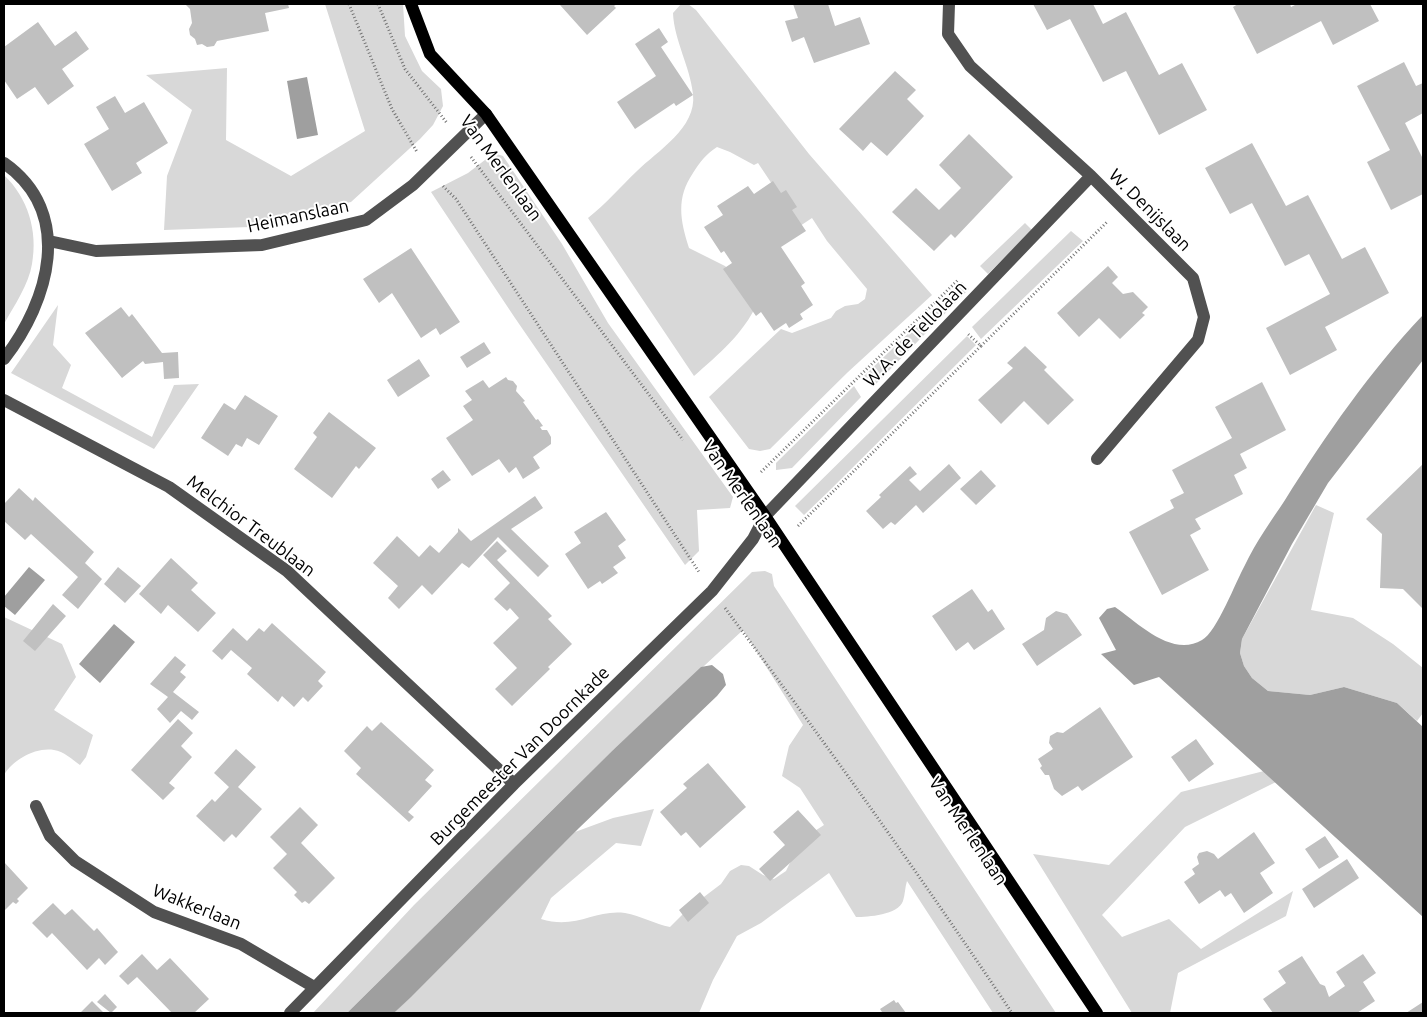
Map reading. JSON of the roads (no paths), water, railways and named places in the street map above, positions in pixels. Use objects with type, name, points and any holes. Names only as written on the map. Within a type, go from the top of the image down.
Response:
[{"type":"main road","name":"Van Merlenlaan","points":[[411,4],[430,54],[486,114],[765,516],[1096,1013]]},
{"type":"street","name":"W. Denijslaan","points":[[948,4],[948,34],[970,66],[1091,176],[1194,278],[1204,317],[1198,340],[1097,460]]},
{"type":"street","name":"Heimanslaan","points":[[48,241],[96,251],[262,245],[366,220],[428,171],[486,114]]},
{"type":"street","points":[[4,163],[27,183],[40,205],[48,241],[45,278],[39,298],[4,359]]},
{"type":"street","name":"W.A. de Tellolaan","points":[[765,516],[1091,176]]},
{"type":"street","name":"Melchior Treublaan","points":[[4,400],[169,486],[288,571],[514,784]]},
{"type":"street","name":"Burgemeester Van Doornkade","points":[[290,1013],[514,784],[712,591],[753,539],[765,516]]},
{"type":"street","name":"Wakkerlaan","points":[[36,806],[50,836],[76,861],[154,912],[241,944],[314,987]]}]
